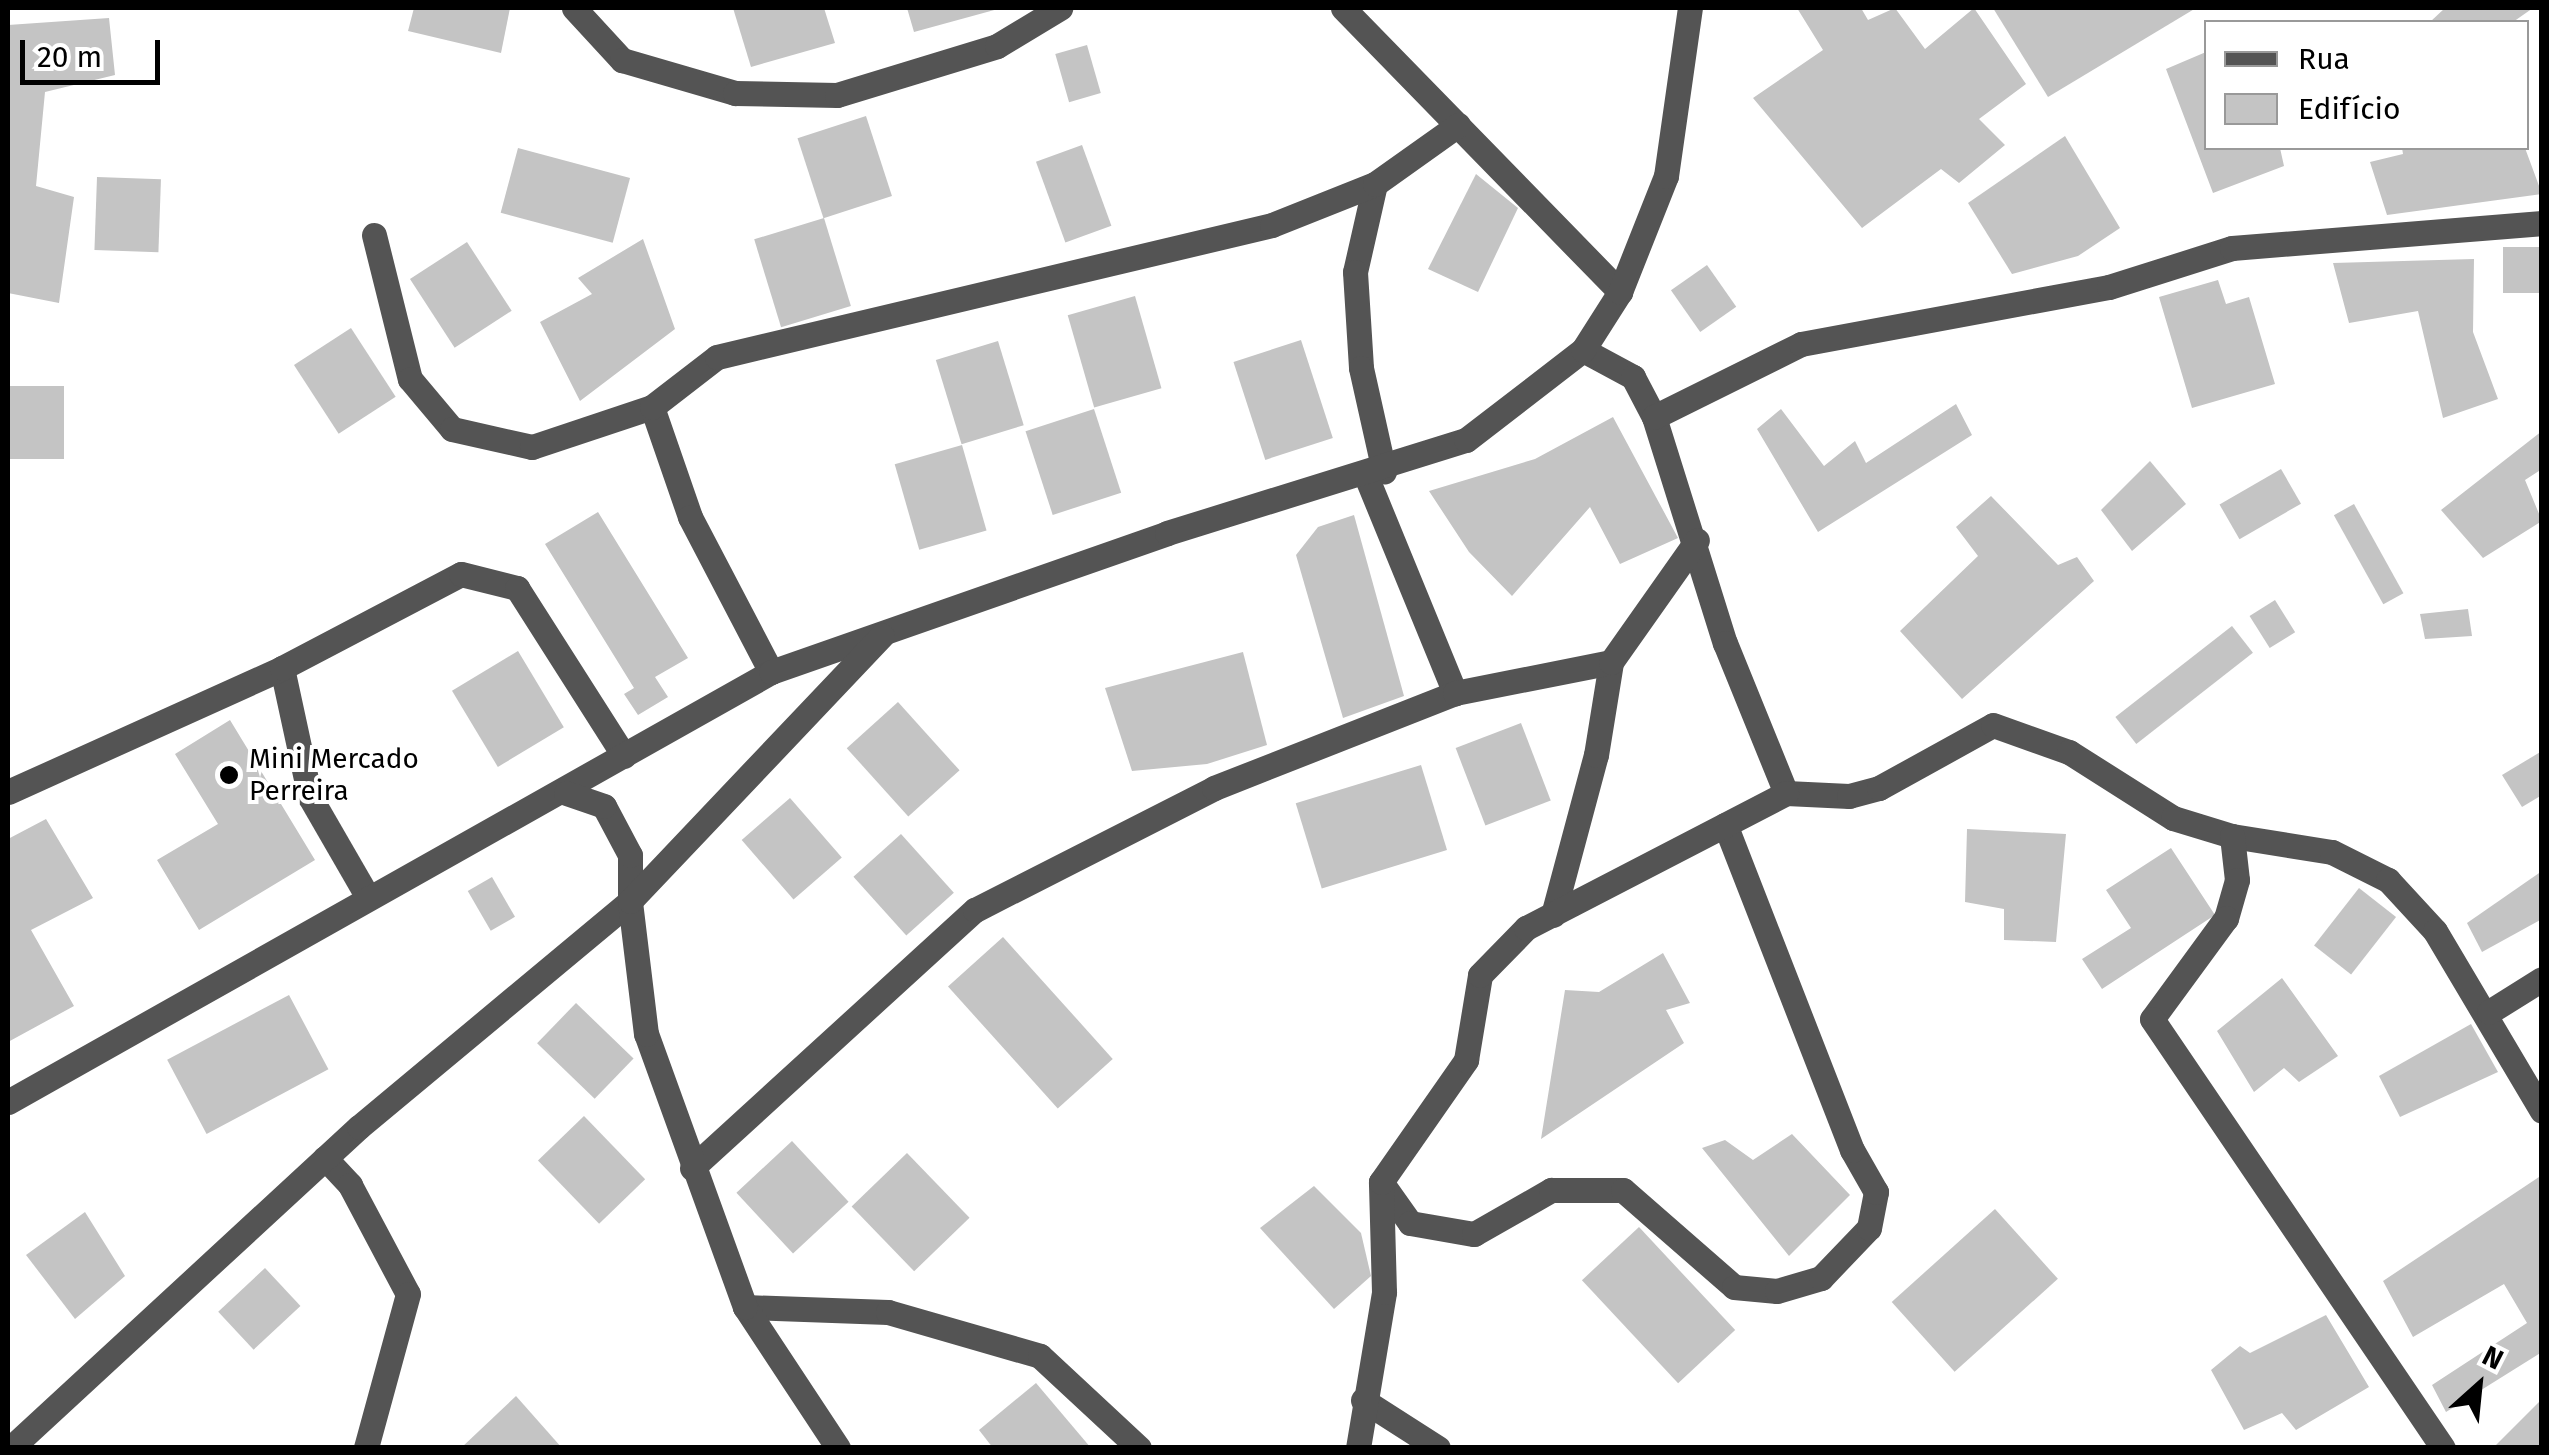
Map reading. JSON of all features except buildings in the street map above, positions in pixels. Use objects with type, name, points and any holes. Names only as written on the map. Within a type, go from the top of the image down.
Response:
[{"type":"street","points":[[574,8],[622,60],[735,92],[837,95],[998,46],[1060,8]]},
{"type":"street","points":[[1342,8],[1620,292]]},
{"type":"street","points":[[8,1102],[366,894],[566,793],[770,672],[889,628],[1375,474],[1466,440],[1583,350],[1620,292],[1666,176],[1690,8]]},
{"type":"street","points":[[374,236],[410,379],[452,429],[532,447],[652,406],[717,357],[1140,262],[1272,225],[1375,184],[1458,125]]},
{"type":"street","points":[[1375,184],[1355,272],[1361,368],[1375,474],[1455,693]]},
{"type":"street","points":[[1654,417],[1802,344],[2109,287],[2232,248],[2542,222]]},
{"type":"street","points":[[1583,350],[1633,377],[1654,417],[1697,540],[1725,643],[1786,793]]},
{"type":"street","points":[[652,406],[690,517],[770,672]]},
{"type":"street","points":[[1553,914],[1596,755],[1611,662],[1697,540]]},
{"type":"street","points":[[8,792],[282,668],[462,574],[517,588],[624,756]]},
{"type":"street","points":[[11,1448],[325,1158],[630,901],[889,628]]},
{"type":"street","points":[[692,1168],[976,910],[1214,788],[1455,693],[1611,662]]},
{"type":"street","points":[[282,668],[310,797],[366,894]]},
{"type":"street","points":[[1358,1448],[1362,1400],[1384,1292],[1381,1182],[1466,1060],[1480,975],[1526,928],[1786,793],[1849,796],[1880,788],[1993,725],[2069,752],[2174,818],[2232,836],[2332,852],[2388,880],[2435,931],[2490,1012],[2542,1111]]},
{"type":"street","points":[[566,793],[604,806],[630,855],[630,901],[646,1034],[692,1168],[745,1308],[838,1448]]},
{"type":"street","points":[[1381,1182],[1410,1223],[1474,1234],[1551,1190],[1623,1190],[1734,1287],[1777,1290],[1821,1278],[1870,1228],[1876,1192],[1852,1150],[1725,824]]},
{"type":"street","points":[[2232,836],[2237,880],[2226,918],[2152,1019],[2444,1448]]},
{"type":"street","points":[[2490,1012],[2542,979]]},
{"type":"street","points":[[325,1158],[350,1186],[408,1294],[366,1448]]},
{"type":"street","points":[[745,1308],[888,1312],[1040,1356],[1139,1448]]},
{"type":"street","points":[[1362,1400],[1438,1448]]},
{"type":"place","name":"Mini Mercado Perreira","points":[[229,775]]}]
